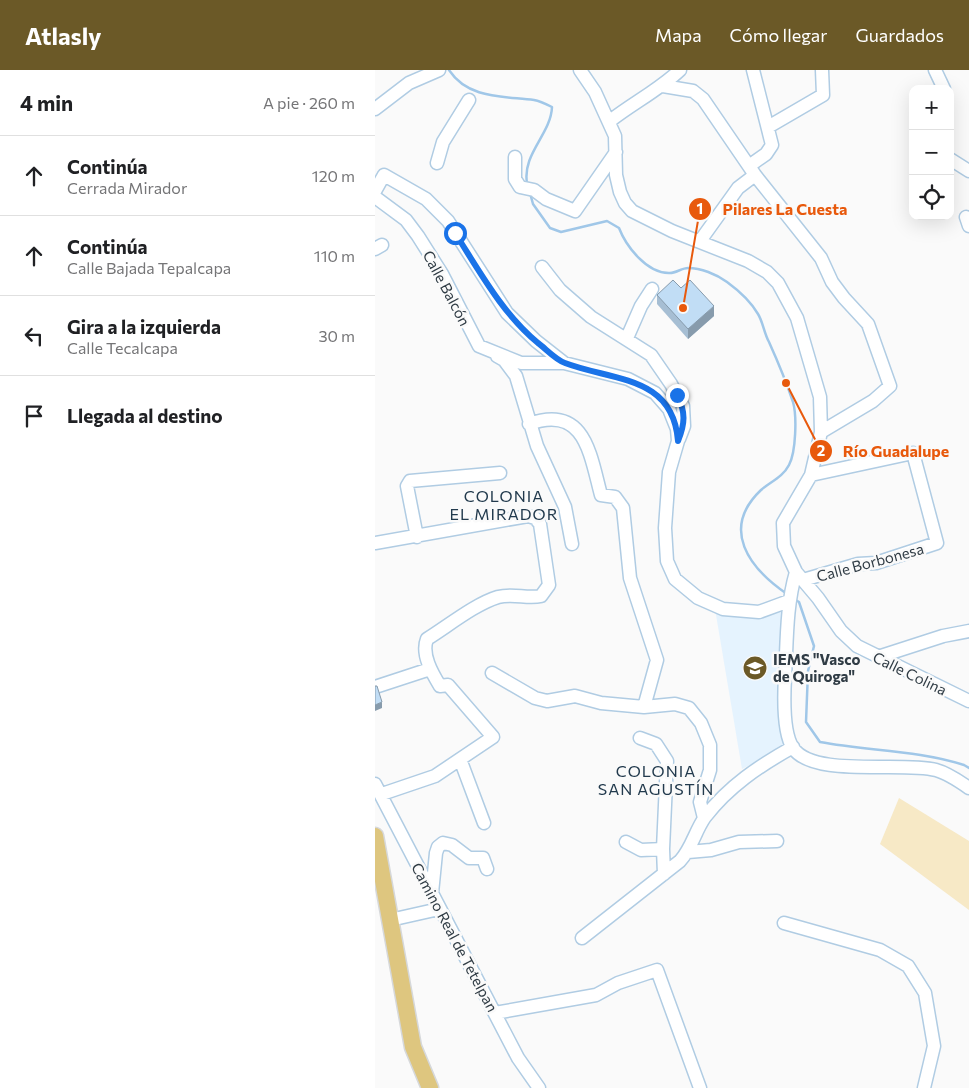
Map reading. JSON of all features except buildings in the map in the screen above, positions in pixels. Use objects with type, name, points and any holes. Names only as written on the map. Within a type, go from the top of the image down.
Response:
[{"type":"main road","points":[[376,843],[413,1048],[431,1088]]},
{"type":"street","points":[[375,109],[409,84],[439,70]]},
{"type":"street","points":[[580,70],[595,92],[610,121],[615,136],[616,175],[619,192],[625,204],[632,211],[664,227],[700,241],[772,145],[753,70]]},
{"type":"street","points":[[610,121],[633,103],[663,86],[680,70]]},
{"type":"street","points":[[935,70],[942,85]]},
{"type":"street","points":[[768,128],[823,95],[825,72]]},
{"type":"street","points":[[663,86],[693,90],[703,99],[752,171],[821,258],[833,282],[844,298],[868,324],[889,377],[890,386],[887,390],[821,432]]},
{"type":"street","points":[[437,163],[443,142],[469,100]]},
{"type":"street","points":[[515,157],[515,179],[546,199],[575,211],[616,152]]},
{"type":"street","points":[[954,162],[969,171]]},
{"type":"street","points":[[375,191],[384,175],[426,199],[448,221],[507,312],[536,341],[564,363]]},
{"type":"street","name":"Calle Balcón","points":[[375,197],[405,220],[418,236],[442,274],[478,343]]},
{"type":"street","name":"Calle Colina","points":[[700,241],[748,261],[767,272],[778,283],[797,318],[820,397],[821,432],[811,475],[783,523],[784,546],[799,576],[841,631],[857,646],[969,701]]},
{"type":"street","points":[[542,267],[560,290],[591,317],[627,338],[651,355],[671,384],[683,406],[685,426],[678,441],[669,472],[665,528],[667,561],[675,579],[698,598],[723,609],[759,612],[790,597]]},
{"type":"street","points":[[627,338],[641,306],[652,289]]},
{"type":"street","points":[[478,343],[521,364],[564,363],[627,379],[655,393],[669,409],[677,429],[678,441]]},
{"type":"street","points":[[478,343],[504,360],[516,376],[529,424],[565,507],[572,544]]},
{"type":"street","points":[[529,424],[551,419],[570,423],[581,436],[591,459],[601,495],[615,497],[623,508],[630,578],[657,660],[644,707]]},
{"type":"street","name":"Calle Borbonesa","points":[[799,576],[858,564],[876,563],[937,543],[913,453],[811,475]]},
{"type":"street","points":[[417,537],[407,486],[410,481],[500,472]]},
{"type":"street","points":[[375,543],[528,516],[535,518],[540,524],[549,585],[541,596],[530,598],[511,596],[489,601],[427,639],[425,648],[430,669],[440,686],[448,685],[493,737],[435,776],[379,789]]},
{"type":"street","points":[[799,576],[790,597],[785,692],[787,730],[793,747],[803,757],[831,766],[915,766],[938,770],[969,788]]},
{"type":"street","points":[[878,657],[943,636],[969,631]]},
{"type":"street","points":[[375,687],[430,669]]},
{"type":"street","points":[[492,673],[535,698],[547,701],[575,696],[601,703],[644,707],[675,704],[689,708],[701,723],[710,745],[710,770],[700,802],[704,818]]},
{"type":"street","points":[[640,738],[656,744],[667,761],[663,849],[664,874]]},
{"type":"street","points":[[582,938],[664,874],[688,852],[704,818],[739,782],[756,768],[793,747]]},
{"type":"street","points":[[460,759],[484,823]]},
{"type":"street","name":"Camino Real de Tetelpan","points":[[379,789],[439,909],[518,1058],[539,1088]]},
{"type":"street","points":[[626,842],[641,850],[663,849]]},
{"type":"street","points":[[688,852],[711,850],[739,842],[777,842]]},
{"type":"street","points":[[432,894],[436,853],[438,847],[443,843],[453,845],[469,858],[483,858],[487,869]]},
{"type":"street","points":[[390,920],[439,909]]},
{"type":"street","points":[[784,923],[880,950],[908,966],[925,993],[934,1046],[924,1088]]},
{"type":"street","points":[[495,1012],[596,995],[618,984],[657,970],[700,1088]]},
{"type":"shaded area","name":"IEMS \"Vasco de Quiroga\"","points":[[787,604],[789,745],[742,769],[715,609]]},
{"type":"shaded area","points":[[899,798],[969,841],[969,910],[880,844]]},
{"type":"waterway","points":[[449,70],[457,79],[476,91],[498,96],[536,100],[552,107],[547,126],[532,153],[527,173],[527,183]]},
{"type":"waterway","points":[[530,193],[533,204],[550,228],[561,232],[607,221],[619,228],[632,250],[653,269],[670,273],[693,268],[713,274],[740,292],[758,314],[793,402],[795,434],[789,465],[780,476],[761,490],[749,505],[742,519],[741,533],[744,547],[751,560],[773,584],[787,594]]},
{"type":"waterway","points":[[794,599],[799,602],[814,646],[808,671],[806,722],[820,742],[929,756],[969,768]]},
{"type":"place","name":"Pilares La Cuesta","points":[[683,308]]},
{"type":"place","name":"Río Guadalupe","points":[[786,383]]},
{"type":"place","name":"IEMS \"Vasco de Quiroga\"","points":[[755,668]]},
{"type":"district","name":"COLONIA EL MIRADOR","points":[[504,504]]},
{"type":"district","name":"COLONIA SAN AGUSTÍN","points":[[656,779]]},
{"type":"route","points":[[455,233],[507,312],[536,341],[564,363],[627,379],[655,393],[669,409],[677,429],[678,441],[685,426],[683,406],[677,395]]}]
